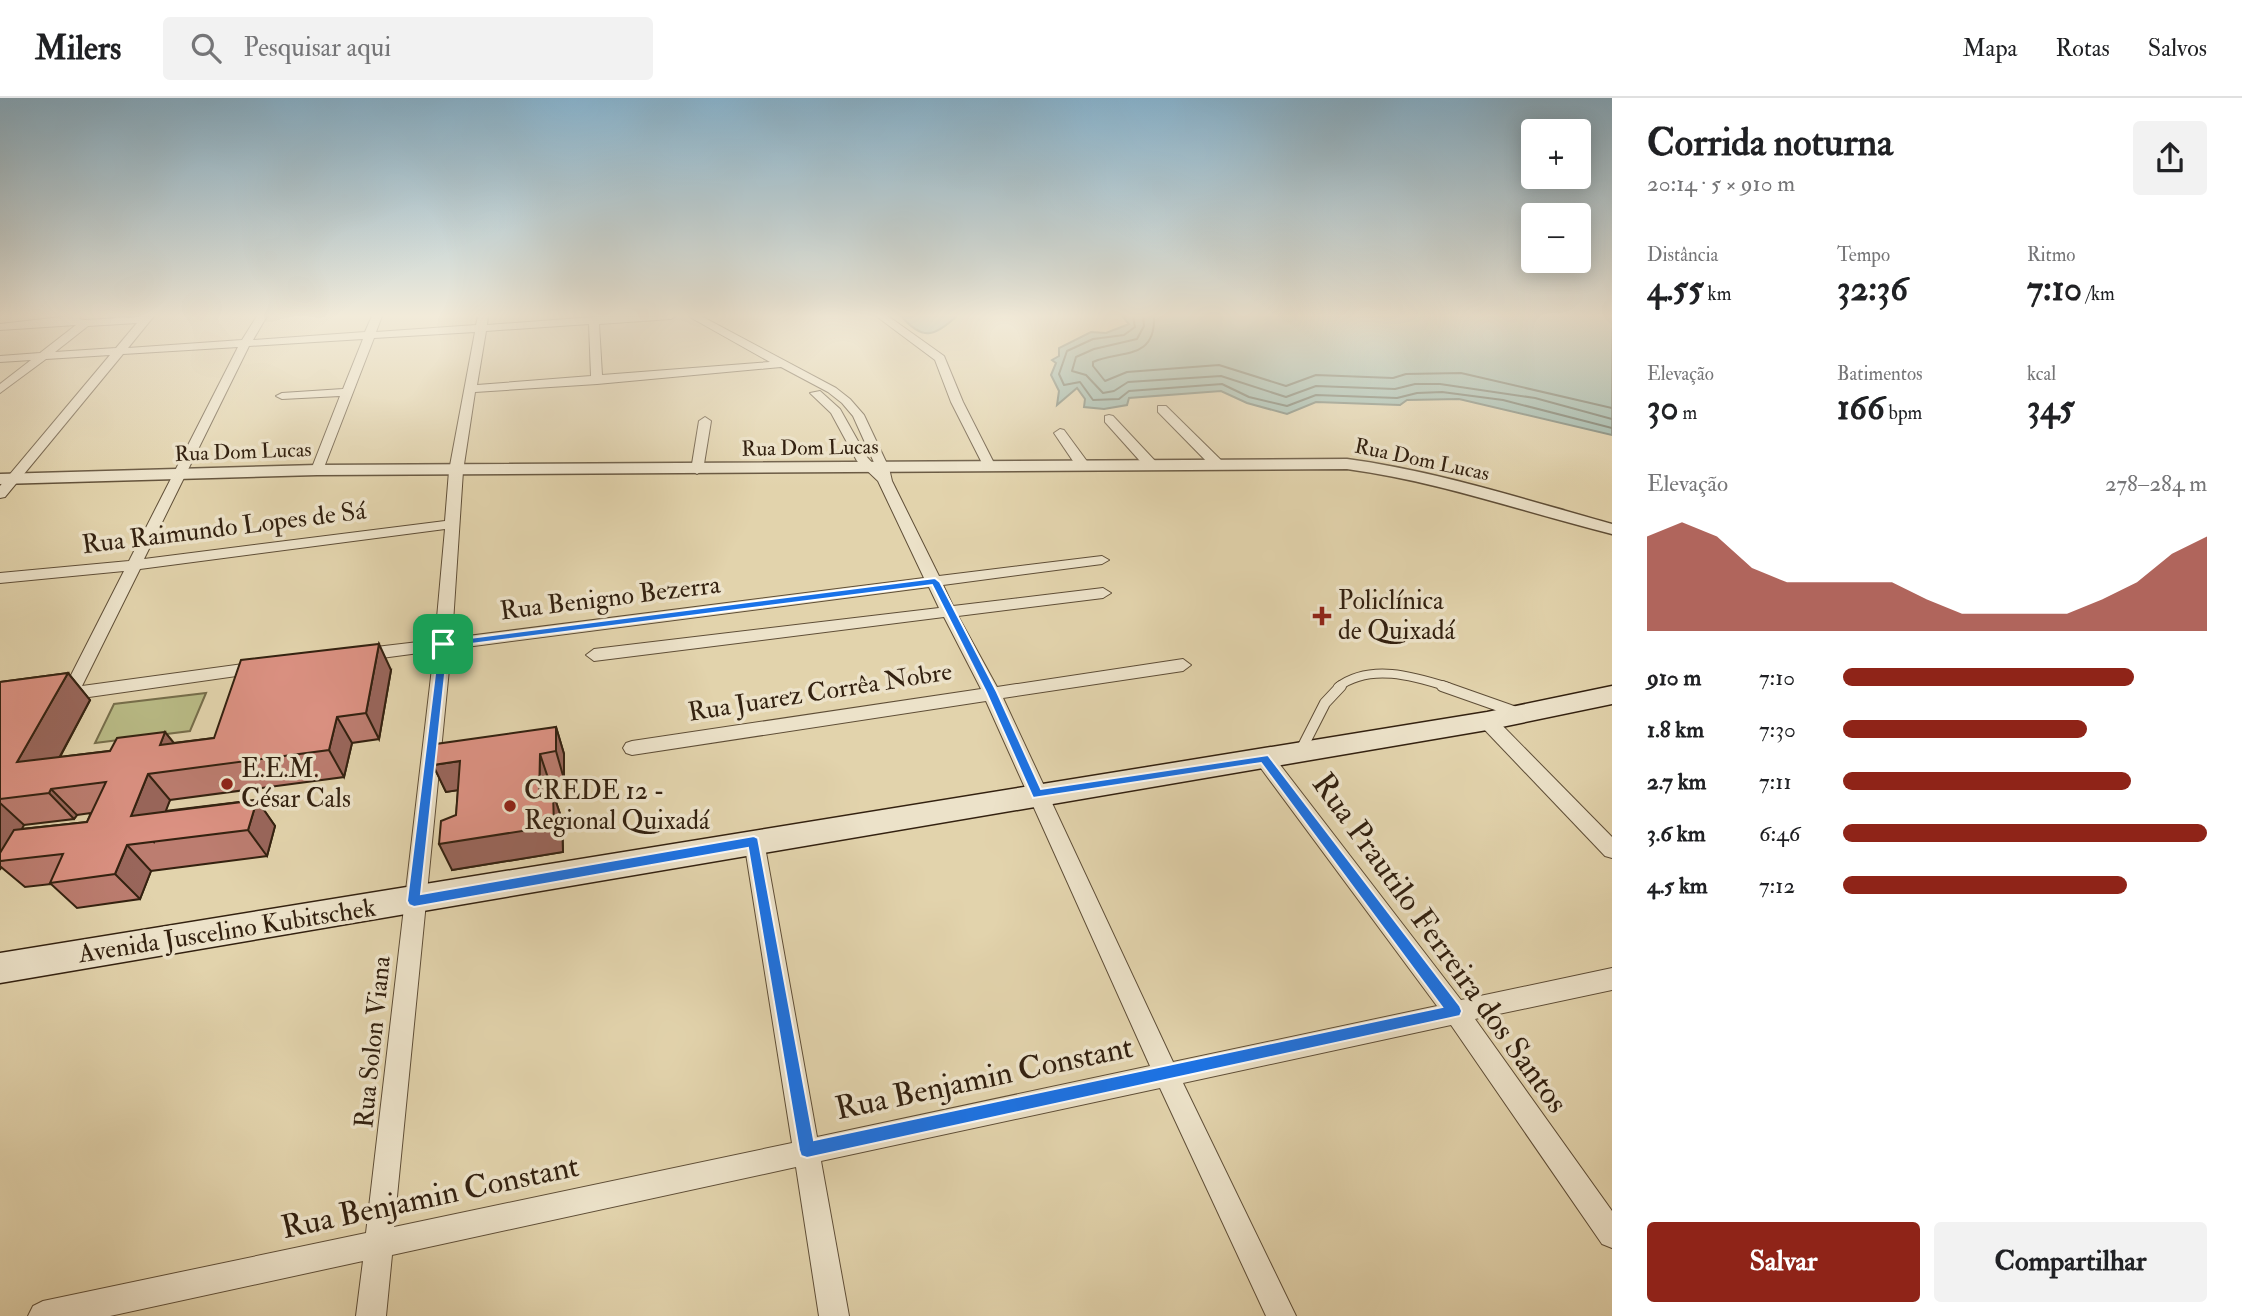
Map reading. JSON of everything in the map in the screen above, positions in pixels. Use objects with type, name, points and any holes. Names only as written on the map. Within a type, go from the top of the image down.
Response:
[{"type":"main road","name":"Avenida Juscelino Kubitschek","points":[[0,968],[1487,721],[1612,695]]},
{"type":"street","points":[[0,390],[21,373]]},
{"type":"street","points":[[0,494],[6,480],[100,373]]},
{"type":"street","points":[[70,693],[231,373]]},
{"type":"street","points":[[317,470],[355,373]]},
{"type":"street","name":"Rua Solon Viana","points":[[371,1316],[443,644],[456,471],[475,373]]},
{"type":"street","points":[[597,373],[597,381]]},
{"type":"street","points":[[472,389],[690,373]]},
{"type":"street","points":[[780,373],[831,403],[878,472],[991,692],[1166,1074],[1281,1316]]},
{"type":"street","points":[[798,373],[832,390],[858,415],[878,472]]},
{"type":"street","points":[[946,373],[957,402],[990,467]]},
{"type":"street","points":[[282,396],[347,392]]},
{"type":"street","points":[[831,403],[846,401]]},
{"type":"street","points":[[1162,409],[1219,466]]},
{"type":"street","points":[[1109,419],[1153,467]]},
{"type":"street","points":[[697,470],[705,421]]},
{"type":"street","points":[[1060,433],[1084,467]]},
{"type":"street","name":"Rua Dom Lucas","points":[[6,480],[317,470],[878,472],[990,467],[1365,465],[1612,529]]},
{"type":"street","name":"Rua Raimundo Lopes de Sá","points":[[0,578],[136,565],[454,524]]},
{"type":"street","name":"Rua Benigno Bezerra","points":[[346,657],[1102,560]]},
{"type":"street","points":[[594,655],[1103,593]]},
{"type":"street","name":"Rua Juarez Corrêa Nobre","points":[[632,748],[1184,665]]},
{"type":"street","points":[[47,696],[277,666]]},
{"type":"street","points":[[1487,721],[1612,850]]},
{"type":"street","name":"Rua Prautilo Ferreira dos Santos","points":[[1264,758],[1455,1011],[1612,1234]]},
{"type":"street","points":[[754,841],[834,1316]]},
{"type":"street","name":"Rua Benjamin Constant","points":[[43,1316],[1612,979]]},
{"type":"lane","points":[[1300,752],[1329,697],[1347,680],[1372,674],[1401,675],[1429,682],[1521,714]]},
{"type":"green space","points":[[206,693],[190,731],[95,743],[114,704]]},
{"type":"water","points":[[1052,373],[1612,373],[1612,435],[1459,399],[1407,400],[1400,405],[1316,402],[1287,414],[1247,403],[1221,391],[1129,398],[1127,405],[1104,409],[1084,407],[1085,399],[1077,388],[1057,405],[1059,391]]},
{"type":"building","points":[[379,644],[366,713],[337,717],[329,750],[148,774],[131,816],[257,800],[248,830],[127,845],[115,874],[50,883],[63,854],[0,861],[0,853],[14,830],[87,822],[106,782],[0,799],[0,682],[68,673],[17,762],[110,751],[117,738],[165,732],[160,745],[214,738],[241,660]]},
{"type":"building","points":[[556,727],[556,751],[540,754],[539,799],[553,793],[554,826],[439,844],[441,821],[456,815],[460,761],[433,765],[436,744]]},
{"type":"place","name":"Policlínica de Quixadá","points":[[1322,616]]},
{"type":"place","name":"E.E.M. César Cals","points":[[227,784]]},
{"type":"place","name":"CREDE 12 - Regional Quixadá","points":[[510,806]]},
{"type":"route","points":[[935,582],[991,692],[1038,794],[1264,758],[1455,1011],[807,1150],[754,841],[414,901],[443,644],[935,582]]}]
